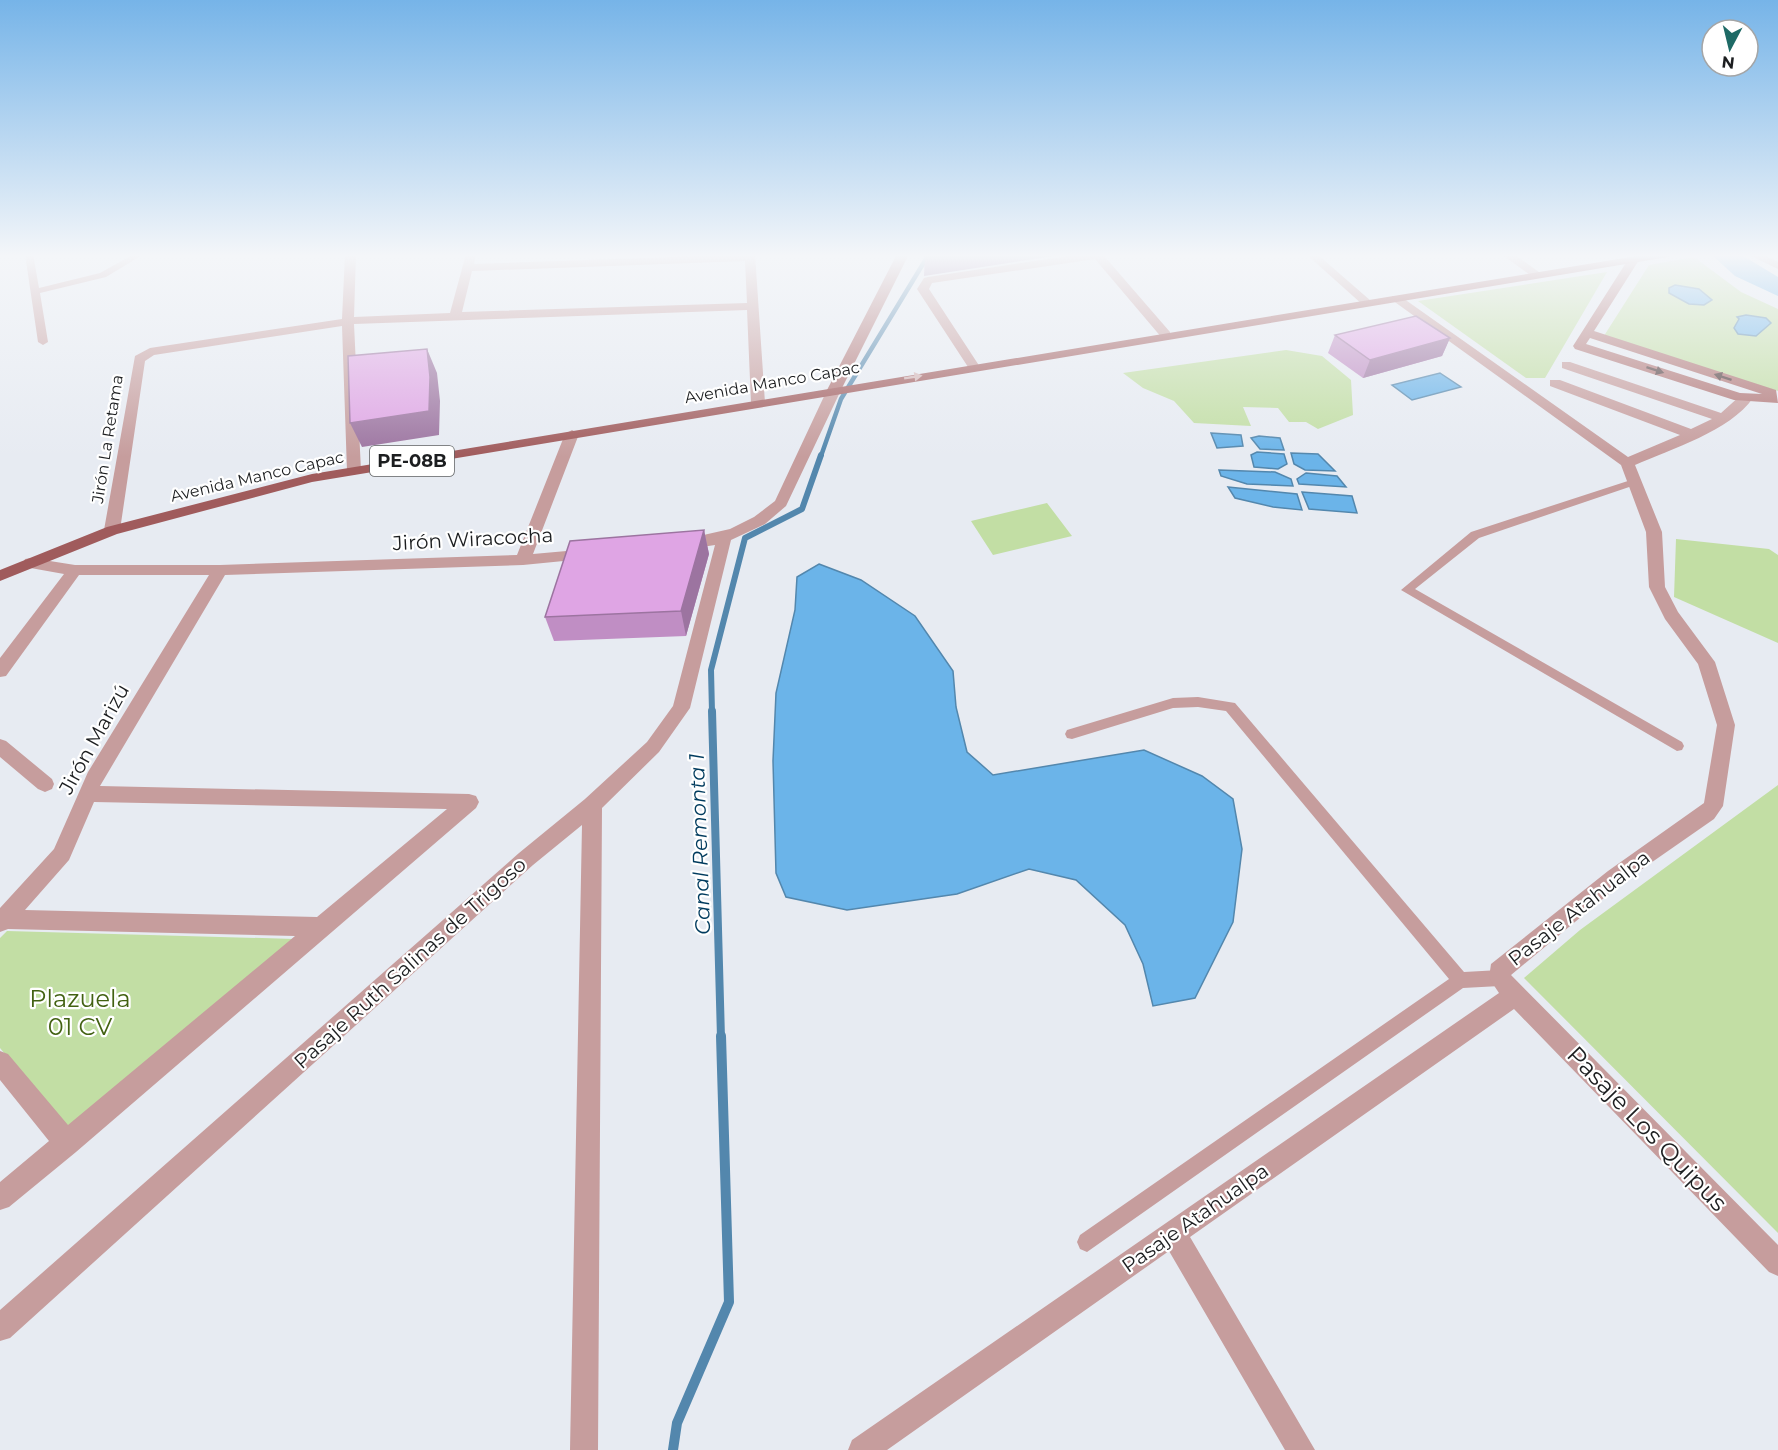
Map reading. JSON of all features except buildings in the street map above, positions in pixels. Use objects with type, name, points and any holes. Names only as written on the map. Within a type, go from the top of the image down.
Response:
[{"type":"main road","points":[[844,388],[873,322]]},
{"type":"main road","name":"Avenida Manco Capac","points":[[0,576],[112,530],[312,478],[758,402],[1253,322]]},
{"type":"main road","points":[[1595,322],[1579,346],[1746,398],[1778,398]]},
{"type":"main road","points":[[1588,333],[1778,398]]},
{"type":"street","name":"Jirón La Retama","points":[[112,530],[137,371],[143,355],[159,349],[343,322]]},
{"type":"street","points":[[348,322],[354,471]]},
{"type":"street","points":[[754,322],[758,402]]},
{"type":"street","points":[[944,322],[974,367]]},
{"type":"street","points":[[1154,322],[1166,336]]},
{"type":"street","points":[[1429,322],[1543,403],[1631,473],[1691,434],[1744,405],[1746,398]]},
{"type":"street","points":[[1543,403],[1579,346]]},
{"type":"street","points":[[1566,365],[1723,418]]},
{"type":"street","points":[[1555,383],[1691,434]]},
{"type":"street","points":[[662,546],[724,538],[750,528],[767,517],[781,503],[844,388]]},
{"type":"street","points":[[523,560],[572,434]]},
{"type":"street","name":"Pasaje Atahualpa","points":[[862,1450],[1173,1233],[1508,987],[1498,971],[1615,877],[1707,813],[1716,798],[1726,725],[1706,662],[1671,615],[1657,587],[1654,532],[1631,473]]},
{"type":"street","name":"Pasaje Ruth Salinas de Trigoso","points":[[0,1328],[526,859],[592,805],[653,747],[681,708],[724,538]]},
{"type":"street","name":"Jirón Wiracocha","points":[[31,563],[75,570],[220,570],[523,560],[604,552]]},
{"type":"street","points":[[0,671],[75,570]]},
{"type":"street","name":"Jirón Marizú","points":[[2,921],[62,854],[87,794],[220,570]]},
{"type":"street","points":[[0,746],[45,784]]},
{"type":"street","points":[[0,1198],[318,927],[469,802],[87,794]]},
{"type":"street","points":[[584,1450],[592,805]]},
{"type":"street","points":[[2,921],[318,927]]},
{"type":"street","name":"Pasaje Los Quipus","points":[[1508,987],[1778,1263]]},
{"type":"street","points":[[0,1062],[67,1143]]},
{"type":"street","points":[[1173,1233],[1300,1450]]},
{"type":"lane","points":[[40,322],[43,342]]},
{"type":"lane","points":[[1631,473],[1474,535],[1407,590],[1677,746]]},
{"type":"lane","points":[[1072,734],[1173,703],[1198,702],[1230,707],[1460,980],[1508,987]]},
{"type":"lane","points":[[1087,1242],[1460,980]]},
{"type":"green space","points":[[1447,322],[1578,322],[1545,378],[1526,378]]},
{"type":"green space","points":[[1613,322],[1778,322],[1778,391],[1602,339]]},
{"type":"green space","points":[[1286,350],[1322,356],[1351,380],[1353,415],[1318,429],[1306,422],[1289,422],[1278,408],[1243,407],[1251,426],[1194,423],[1174,401],[1143,388],[1123,373]]},
{"type":"green space","points":[[1047,503],[1072,536],[993,555],[971,521]]},
{"type":"green space","points":[[1676,539],[1769,549],[1778,555],[1778,643],[1674,597]]},
{"type":"green space","points":[[1778,785],[1778,1233],[1524,978],[1580,930]]},
{"type":"green space","name":"Plazuela 01 CV","points":[[7,931],[295,939],[66,1128],[0,1048],[0,938]]},
{"type":"water","points":[[1738,322],[1771,323],[1756,336],[1738,334],[1734,328]]},
{"type":"water","points":[[1440,373],[1461,387],[1412,400],[1392,385]]},
{"type":"water","points":[[1211,433],[1241,435],[1243,446],[1217,448]]},
{"type":"water","points":[[1259,436],[1280,438],[1284,450],[1260,449],[1251,438]]},
{"type":"water","points":[[1257,452],[1284,454],[1287,464],[1278,469],[1254,467],[1251,455]]},
{"type":"water","points":[[1291,453],[1318,454],[1335,471],[1305,470],[1294,464]]},
{"type":"water","points":[[1219,470],[1275,472],[1291,479],[1293,486],[1247,484],[1221,476]]},
{"type":"water","points":[[1306,473],[1337,476],[1346,487],[1299,484],[1297,479]]},
{"type":"water","points":[[1228,487],[1297,494],[1302,510],[1273,507],[1235,498]]},
{"type":"water","points":[[1302,492],[1352,496],[1357,513],[1309,509]]},
{"type":"water","points":[[819,564],[861,580],[915,616],[953,671],[956,707],[967,752],[993,775],[1144,750],[1202,776],[1233,799],[1242,849],[1233,922],[1195,998],[1153,1006],[1143,964],[1125,925],[1076,880],[1029,869],[957,894],[847,910],[786,897],[776,873],[773,761],[776,693],[795,610],[797,577]]},
{"type":"waterway","name":"Canal Remonta 1","points":[[821,456],[841,399],[888,322]]},
{"type":"waterway","name":"Canal Remonta 1","points":[[712,712],[711,670],[745,538],[802,509],[821,455]]},
{"type":"waterway","name":"Canal Remonta 1","points":[[712,711],[721,1038]]},
{"type":"waterway","name":"Canal Remonta 1","points":[[673,1450],[677,1423],[729,1302],[721,1036]]}]
